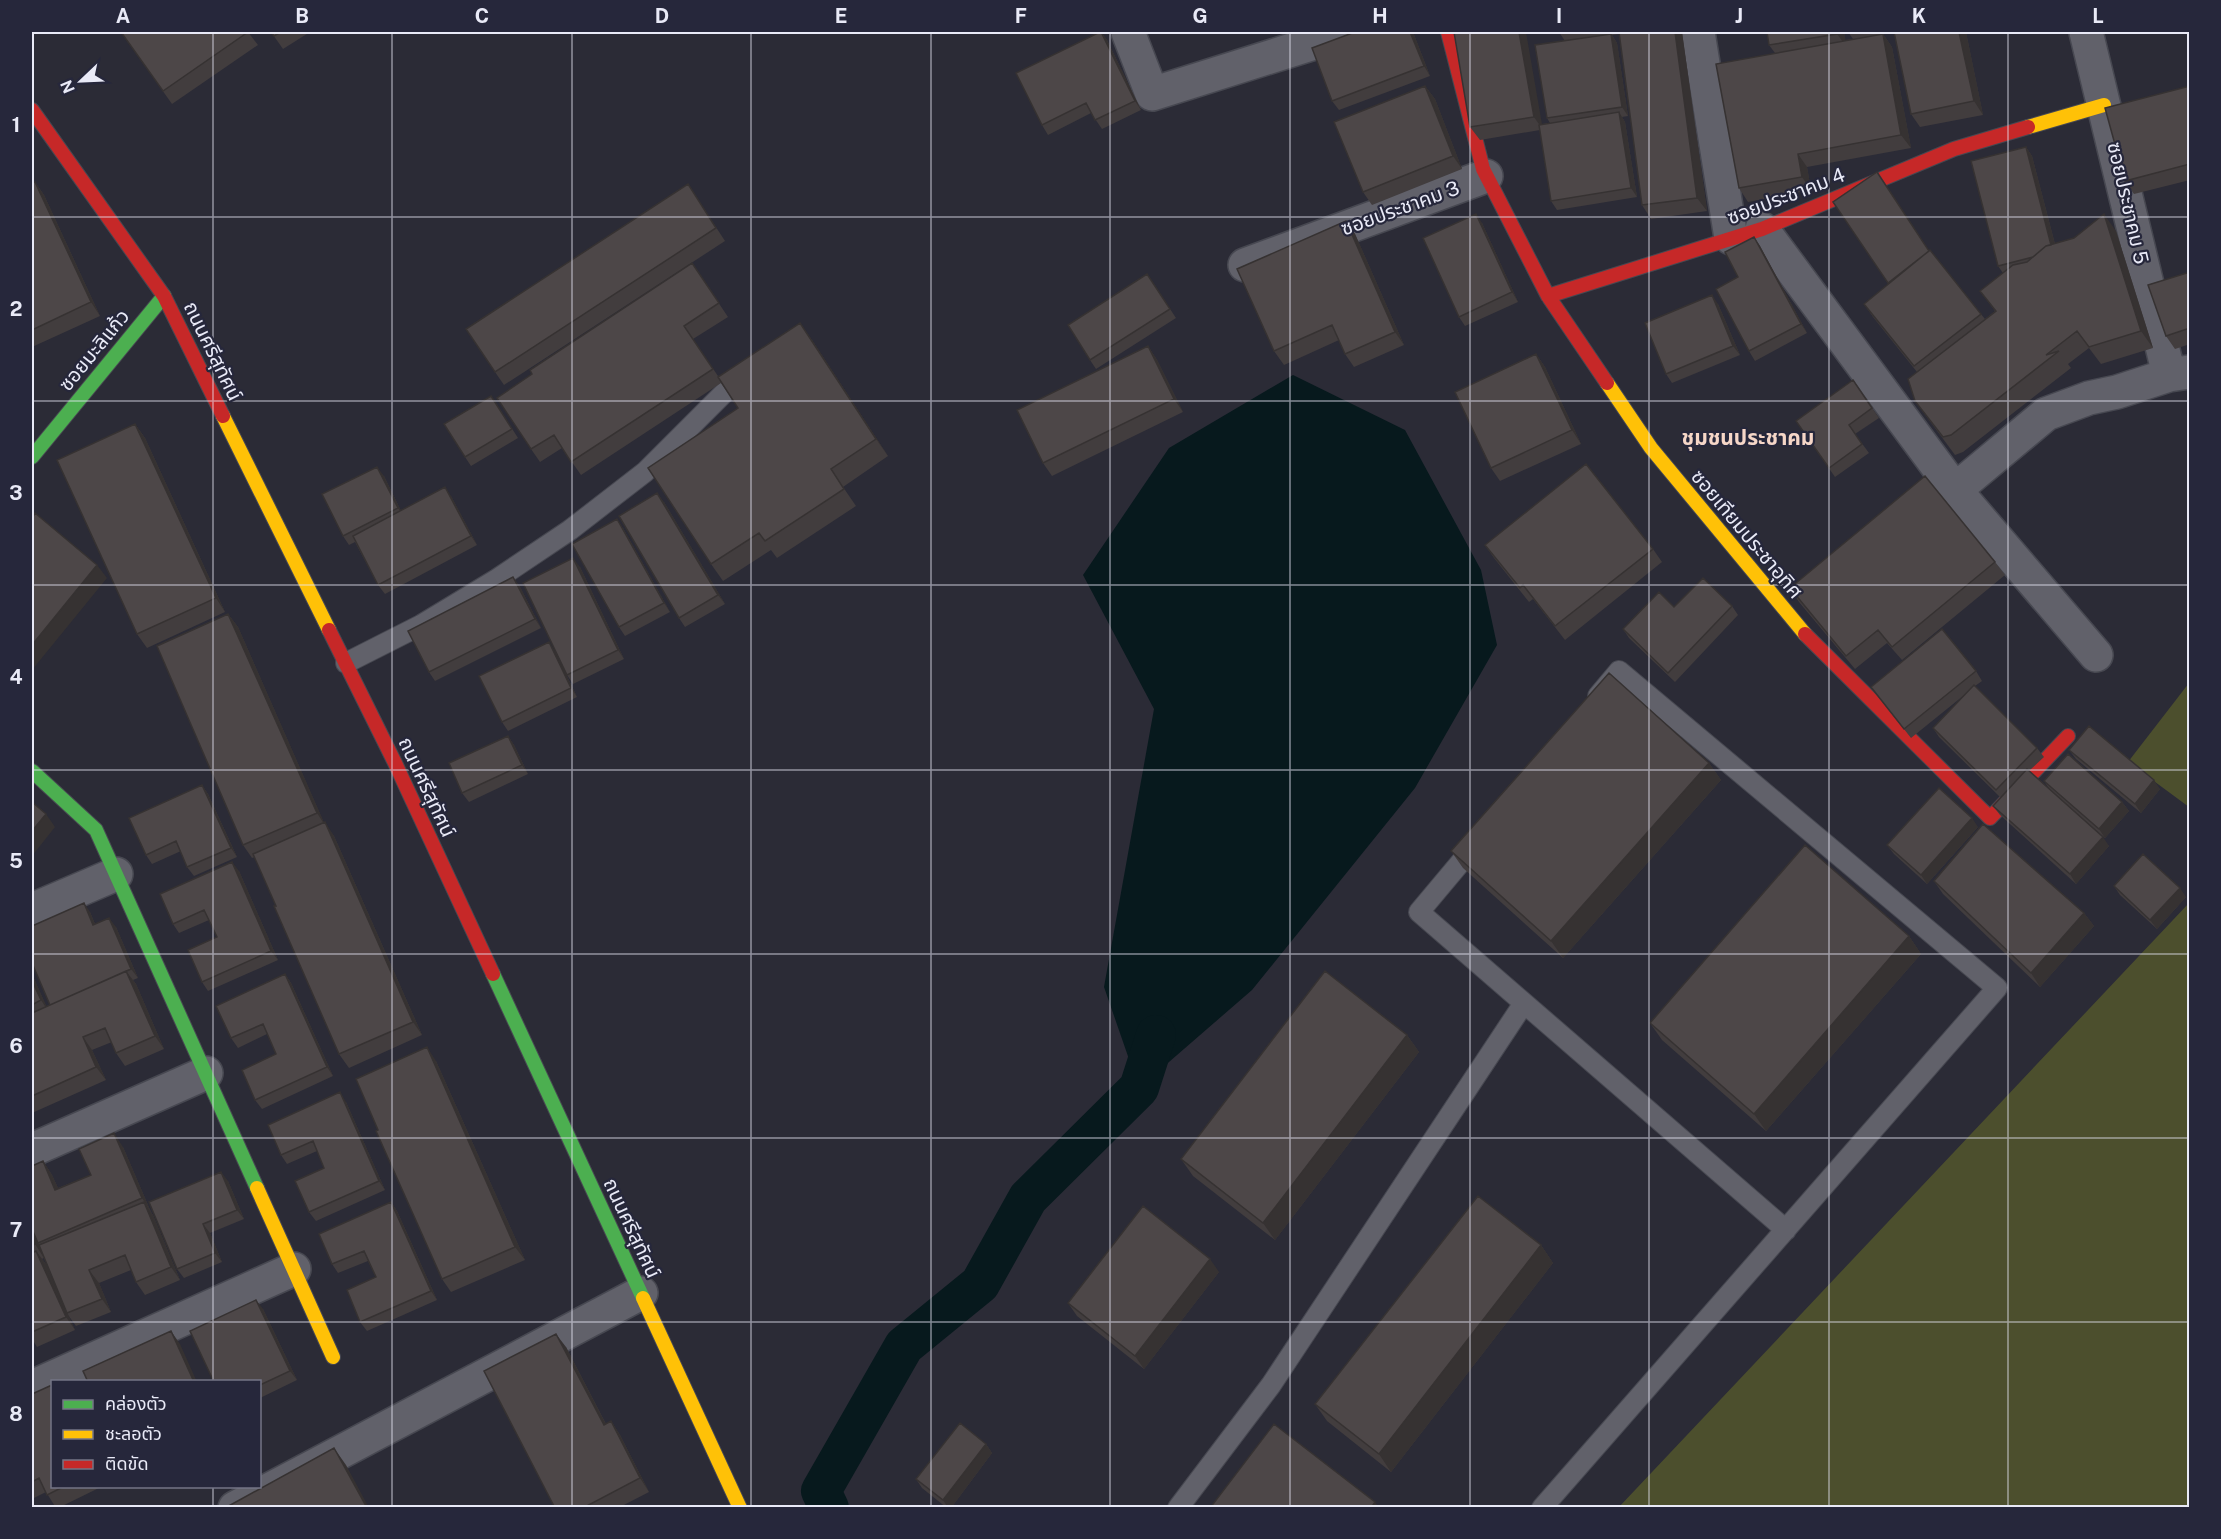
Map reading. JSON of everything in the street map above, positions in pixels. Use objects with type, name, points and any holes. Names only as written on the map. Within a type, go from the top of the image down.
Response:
[{"type":"street","points":[[1128,32],[1152,94],[1349,32]]},
{"type":"street","name":"ซอยเทียมประชาอุทิศ","points":[[1448,32],[1483,169],[1548,296],[1651,448],[1808,638],[1990,818],[2068,736]]},
{"type":"street","points":[[1698,32],[1731,238]]},
{"type":"street","name":"ซอยประชาคม 5","points":[[2086,32],[2104,105],[2179,373]]},
{"type":"street","name":"ซอยประชาคม 4","points":[[1548,296],[1762,229],[1954,149],[2104,105]]},
{"type":"street","name":"ถนนศรีสุทัศน์","points":[[32,110],[164,296],[395,763],[740,1508]]},
{"type":"street","name":"ซอยประชาคม 3","points":[[1245,265],[1486,176]]},
{"type":"street","points":[[1762,229],[1955,490],[2096,655]]},
{"type":"street","name":"ซอยมะลิแก้ว","points":[[32,457],[164,296]]},
{"type":"street","points":[[1955,490],[2046,414],[2065,405],[2179,373]]},
{"type":"street","points":[[32,771],[96,830],[333,1357]]},
{"type":"street","points":[[32,910],[116,874]]},
{"type":"street","points":[[32,1150],[206,1073]]},
{"type":"street","points":[[32,1387],[294,1269]]},
{"type":"street","points":[[235,1508],[641,1293]]},
{"type":"lane","points":[[346,663],[421,625],[497,579],[570,530],[645,472],[750,367]]},
{"type":"lane","points":[[1542,1508],[1996,988],[1619,671],[1589,707]]},
{"type":"lane","points":[[1486,832],[1419,912],[1786,1230]]},
{"type":"lane","points":[[1178,1508],[1271,1385],[1524,1003]]},
{"type":"green space","points":[[2189,683],[2189,807],[2128,762]]},
{"type":"green space","points":[[2189,903],[2189,1507],[1619,1507]]},
{"type":"shaded area","points":[[1293,375],[1405,430],[1481,570],[1497,645],[1415,788],[1252,990],[1139,1088],[1104,987],[1154,709],[1083,575],[1169,448]]},
{"type":"building","points":[[121,32],[248,32],[163,91]]},
{"type":"building","points":[[1101,32],[1135,101],[1095,120],[1086,103],[1042,125],[1016,73]]},
{"type":"building","points":[[1355,32],[1410,32],[1424,66],[1332,101],[1312,48]]},
{"type":"building","points":[[1454,32],[1519,32],[1534,117],[1470,127]]},
{"type":"building","points":[[1619,32],[1675,32],[1697,198],[1642,205]]},
{"type":"building","points":[[1767,32],[1837,32],[1837,34],[1769,45]]},
{"type":"building","points":[[1894,32],[1959,32],[1974,101],[1911,114]]},
{"type":"building","points":[[1611,34],[1622,107],[1547,118],[1535,45]]},
{"type":"building","points":[[1883,34],[1901,135],[1798,154],[1802,177],[1739,188],[1716,64]]},
{"type":"building","points":[[1425,86],[1453,156],[1363,192],[1334,122]]},
{"type":"building","points":[[2190,86],[2190,164],[2125,181],[2105,108]]},
{"type":"building","points":[[1619,112],[1631,188],[1551,201],[1539,125]]},
{"type":"building","points":[[2026,147],[2051,245],[2046,246],[2033,257],[1998,266],[1971,161]]},
{"type":"building","points":[[1877,172],[1929,251],[1888,283],[1833,202]]},
{"type":"building","points":[[35,182],[91,302],[32,330],[32,183]]},
{"type":"building","points":[[688,184],[716,228],[495,372],[466,329]]},
{"type":"building","points":[[1476,214],[1512,292],[1459,317],[1423,238]]},
{"type":"building","points":[[2104,214],[2141,331],[2089,347],[2077,331],[2046,355],[2059,351],[1951,435],[1943,437],[1915,401],[1908,379],[1996,311],[1980,291],[2013,265],[2027,262],[2046,246],[2074,238]]},
{"type":"building","points":[[1346,221],[1395,332],[1345,354],[1332,325],[1274,351],[1237,269]]},
{"type":"building","points":[[1754,237],[1801,324],[1749,351],[1716,289],[1738,277],[1725,252]]},
{"type":"building","points":[[1930,250],[1981,314],[1914,366],[1864,304]]},
{"type":"building","points":[[692,263],[719,303],[684,326],[713,369],[571,462],[554,435],[531,449],[497,398],[532,374],[530,370]]},
{"type":"building","points":[[2190,272],[2190,328],[2166,336],[2148,285]]},
{"type":"building","points":[[1147,274],[1170,309],[1090,360],[1068,325]]},
{"type":"building","points":[[1712,295],[1733,346],[1666,374],[1645,323]]},
{"type":"building","points":[[800,323],[876,439],[831,469],[844,489],[765,541],[759,533],[711,564],[648,468],[738,408],[718,377]]},
{"type":"building","points":[[1148,346],[1174,399],[1043,463],[1017,410]]},
{"type":"building","points":[[1536,354],[1572,430],[1491,468],[1455,392]]},
{"type":"building","points":[[1853,380],[1872,408],[1849,425],[1862,444],[1829,468],[1796,421]]},
{"type":"building","points":[[491,396],[512,429],[465,457],[444,424]]},
{"type":"building","points":[[135,424],[216,598],[137,634],[57,460]]},
{"type":"building","points":[[1586,464],[1653,549],[1555,626],[1523,585],[1520,588],[1485,545]]},
{"type":"building","points":[[377,467],[398,508],[343,536],[322,494]]},
{"type":"building","points":[[1925,476],[1995,562],[1892,647],[1878,630],[1846,656],[1790,588]]},
{"type":"building","points":[[445,487],[471,536],[378,585],[353,536]]},
{"type":"building","points":[[657,493],[718,595],[679,618],[619,516]]},
{"type":"building","points":[[35,513],[97,565],[32,645],[32,518]]},
{"type":"building","points":[[617,519],[664,603],[619,627],[572,544]]},
{"type":"building","points":[[573,558],[618,650],[567,675],[523,583]]},
{"type":"building","points":[[513,577],[535,619],[429,672],[408,631]]},
{"type":"building","points":[[1703,578],[1732,606],[1668,673],[1623,629],[1659,592],[1674,607]]},
{"type":"building","points":[[228,614],[317,813],[243,845],[157,646]]},
{"type":"building","points":[[1942,629],[1976,671],[1904,729],[1871,687]]},
{"type":"building","points":[[549,642],[571,688],[502,722],[479,676]]},
{"type":"building","points":[[1609,673],[1709,763],[1551,941],[1451,851]]},
{"type":"building","points":[[1974,685],[2037,748],[1996,790],[1933,728]]},
{"type":"building","points":[[2089,726],[2154,780],[2135,804],[2069,750]]},
{"type":"building","points":[[508,736],[522,765],[462,793],[449,763]]},
{"type":"building","points":[[2068,754],[2122,802],[2099,829],[2044,781]]},
{"type":"building","points":[[2027,769],[2103,837],[2070,874],[1993,806]]},
{"type":"building","points":[[202,785],[231,848],[187,867],[176,841],[146,855],[129,818]]},
{"type":"building","points":[[1939,788],[1972,818],[1921,875],[1887,845]]},
{"type":"building","points":[[32,802],[46,814],[32,831]]},
{"type":"building","points":[[325,822],[413,1022],[339,1054],[253,854]]},
{"type":"building","points":[[1983,824],[2084,913],[2031,973],[1934,881]]},
{"type":"building","points":[[1805,845],[1909,936],[1754,1114],[1650,1023]]},
{"type":"building","points":[[2143,854],[2180,888],[2150,920],[2114,886]]},
{"type":"building","points":[[232,862],[271,951],[202,982],[188,950],[217,937],[204,910],[173,924],[160,894]]},
{"type":"building","points":[[84,903],[93,925],[109,918],[131,969],[50,1005],[32,963],[32,926]]},
{"type":"building","points":[[126,971],[155,1036],[116,1053],[105,1028],[83,1037],[96,1067],[32,1096],[32,1013]]},
{"type":"building","points":[[1325,971],[1407,1035],[1263,1223],[1181,1159]]},
{"type":"building","points":[[285,974],[327,1067],[255,1100],[242,1070],[276,1054],[263,1024],[231,1038],[216,1006]]},
{"type":"building","points":[[32,981],[41,1000],[32,1005]]},
{"type":"building","points":[[427,1047],[515,1247],[442,1279],[376,1131],[378,1130],[356,1079]]},
{"type":"building","points":[[340,1092],[379,1181],[309,1212],[295,1181],[324,1168],[313,1141],[281,1155],[268,1125]]},
{"type":"building","points":[[114,1133],[142,1198],[38,1243],[32,1229],[32,1166],[43,1161],[55,1190],[91,1175],[79,1149]]},
{"type":"building","points":[[221,1172],[237,1210],[203,1224],[215,1253],[177,1269],[149,1202]]},
{"type":"building","points":[[1478,1196],[1541,1245],[1379,1454],[1315,1404]]},
{"type":"building","points":[[144,1202],[171,1267],[136,1282],[125,1255],[89,1270],[102,1299],[67,1313],[39,1245]]},
{"type":"building","points":[[391,1202],[431,1291],[360,1322],[347,1290],[376,1277],[364,1251],[332,1264],[319,1234]]},
{"type":"building","points":[[1143,1206],[1210,1259],[1135,1356],[1068,1303]]},
{"type":"building","points":[[36,1251],[66,1317],[32,1332],[32,1253]]},
{"type":"building","points":[[256,1300],[290,1371],[261,1385],[261,1380],[213,1380],[190,1331]]},
{"type":"building","points":[[171,1331],[193,1380],[87,1380],[83,1371]]},
{"type":"building","points":[[556,1334],[604,1425],[611,1421],[640,1478],[583,1508],[555,1508],[484,1371]]},
{"type":"building","points":[[51,1385],[51,1488],[61,1488],[47,1495],[39,1478],[32,1482],[32,1394]]},
{"type":"building","points":[[960,1423],[986,1444],[943,1500],[916,1479]]},
{"type":"building","points":[[1274,1424],[1375,1502],[1371,1508],[1210,1508]]},
{"type":"building","points":[[334,1448],[367,1508],[225,1508]]},
{"type":"waterway","points":[[829,1508],[821,1491],[904,1346],[980,1284],[1028,1198],[1139,1088],[1156,1035]]},
{"type":"traffic: fast","points":[[32,457],[164,296]]},
{"type":"traffic: fast","points":[[32,771],[96,830],[257,1188]]},
{"type":"traffic: fast","points":[[493,974],[643,1298]]},
{"type":"traffic: slow","points":[[2028,127],[2104,105]]},
{"type":"traffic: slow","points":[[1607,383],[1651,448],[1805,634]]},
{"type":"traffic: slow","points":[[223,416],[329,630]]},
{"type":"traffic: slow","points":[[257,1188],[333,1357]]},
{"type":"traffic: slow","points":[[643,1298],[740,1508]]},
{"type":"traffic: jam","points":[[1448,32],[1483,169],[1548,296],[1607,383]]},
{"type":"traffic: jam","points":[[32,110],[164,296],[223,416]]},
{"type":"traffic: jam","points":[[1548,296],[1762,229],[1954,149],[2028,127]]},
{"type":"traffic: jam","points":[[329,630],[395,763],[493,974]]},
{"type":"traffic: jam","points":[[1805,634],[1990,818],[2068,736]]},
{"type":"district","name":"ชุมชนประชาคม","points":[[1748,437]]}]
